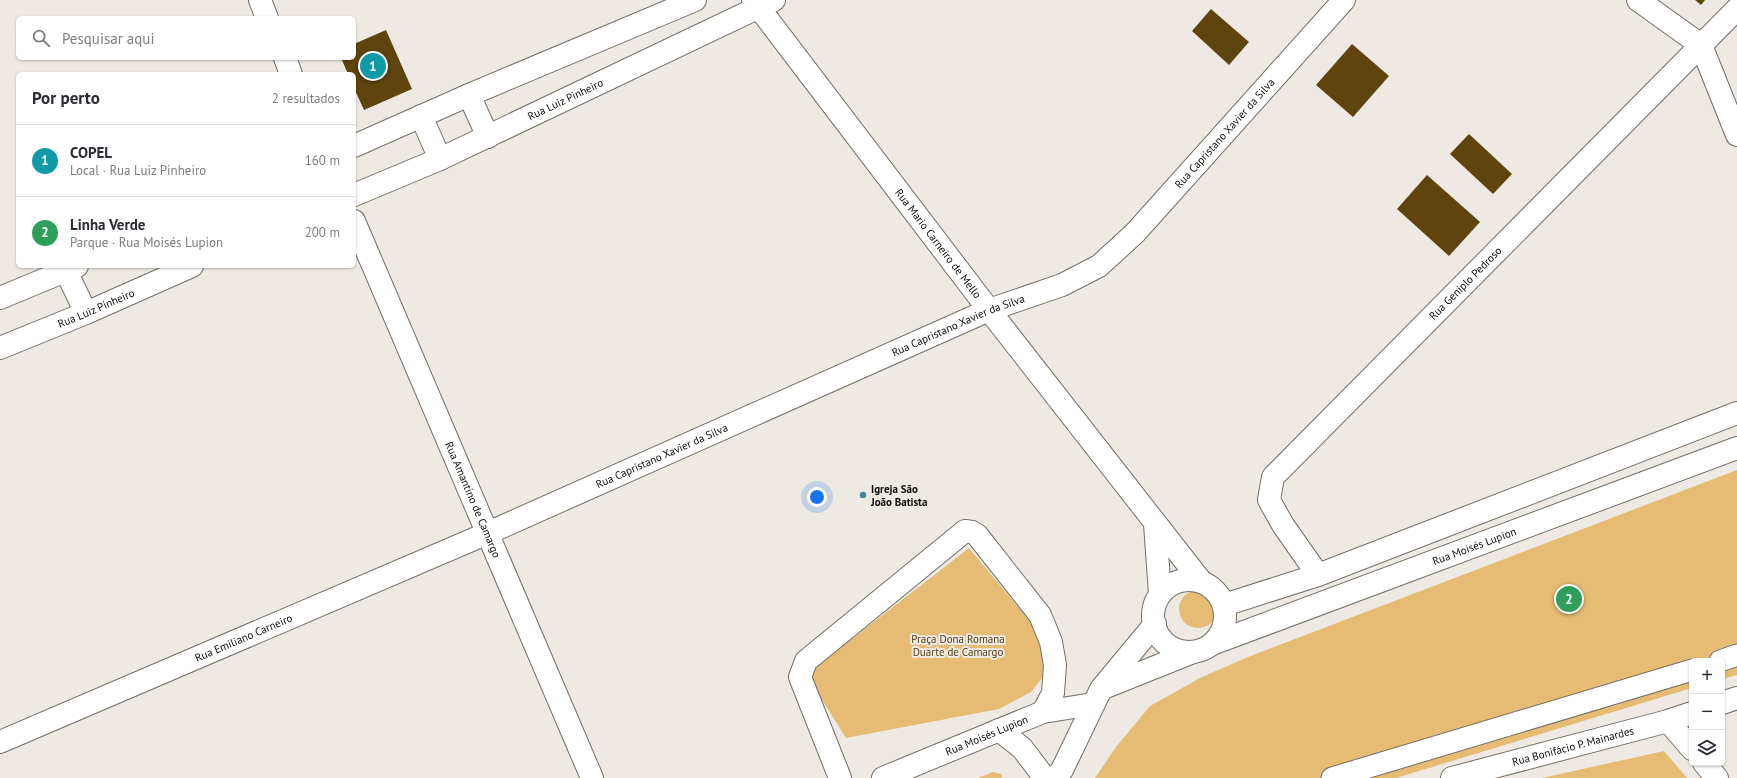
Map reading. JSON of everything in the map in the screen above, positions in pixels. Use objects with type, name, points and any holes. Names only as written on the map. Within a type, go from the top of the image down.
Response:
[{"type":"street","points":[[260,0],[267,16]]},
{"type":"street","points":[[356,145],[470,95],[695,0]]},
{"type":"street","name":"Rua Capristano Xavier da Silva","points":[[488,533],[989,310],[1062,285],[1099,266],[1135,233],[1344,0]]},
{"type":"street","points":[[1638,0],[1701,45],[1737,135]]},
{"type":"street","name":"Rua Mario Carneiro de Mello","points":[[762,2],[989,310],[1200,580]]},
{"type":"street","name":"Rua Luiz Pinheiro","points":[[356,194],[440,160],[762,2]]},
{"type":"street","name":"Rua Geniplo Pedroso","points":[[1318,575],[1283,525],[1269,500],[1272,477],[1737,9]]},
{"type":"street","points":[[285,60],[290,72]]},
{"type":"street","points":[[470,95],[488,137]]},
{"type":"street","points":[[421,116],[440,160]]},
{"type":"street","name":"Rua Amantino de Camargo","points":[[356,226],[592,778]]},
{"type":"street","points":[[0,298],[72,268],[86,313]]},
{"type":"street","name":"Rua Luiz Pinheiro","points":[[0,348],[86,313],[187,268]]},
{"type":"street","points":[[1224,605],[1318,575],[1737,413]]},
{"type":"street","name":"Rua Moisés Lupion","points":[[883,778],[1043,712],[1097,696],[1202,648],[1737,448]]},
{"type":"street","points":[[1155,524],[1160,594]]},
{"type":"street","points":[[840,778],[800,677],[806,660],[965,531],[972,532],[976,535],[1040,615],[1051,642],[1055,665],[1053,693],[1043,712]]},
{"type":"street","name":"Rua Emiliano Carneiro","points":[[0,742],[488,533]]},
{"type":"street","points":[[1179,580],[1200,580],[1209,585],[1217,592],[1224,605],[1226,619],[1221,633],[1202,648],[1178,651],[1166,644],[1157,633],[1154,606],[1160,594],[1170,585],[1179,580]]},
{"type":"street","points":[[1055,778],[1062,770],[1097,696],[1155,624]]},
{"type":"street","points":[[1725,659],[1737,655]]},
{"type":"street","points":[[1332,778],[1689,671]]},
{"type":"street","points":[[1725,702],[1737,698]]},
{"type":"street","name":"Rua Bonifácio P. Mainardes","points":[[1452,778],[1496,772],[1689,714]]},
{"type":"street","points":[[1668,721],[1689,746]]},
{"type":"street","points":[[999,730],[1022,748],[1042,773],[1042,778]]},
{"type":"street","points":[[1707,766],[1717,778]]},
{"type":"green space","points":[[1737,470],[1737,675],[1725,678],[1725,658],[1689,658],[1689,689],[1396,778],[1095,778],[1116,747],[1150,706],[1200,678],[1248,657]]},
{"type":"green space","name":"Praça Dona Romana Duarte de Camargo","points":[[969,548],[1033,625],[1043,650],[1047,672],[1031,692],[999,709],[846,738],[809,679],[813,669]]},
{"type":"green space","points":[[1194,590],[1202,590],[1212,595],[1216,602],[1216,616],[1212,623],[1202,628],[1194,628],[1184,623],[1182,620],[1179,613],[1179,605],[1184,595],[1187,593]]},
{"type":"green space","points":[[1664,751],[1687,778],[1542,778]]},
{"type":"green space","points":[[993,772],[1001,774],[1002,778],[978,778]]},
{"type":"building","points":[[1695,0],[1705,0],[1701,5]]},
{"type":"building","points":[[1211,9],[1249,42],[1229,65],[1192,31]]},
{"type":"building","points":[[386,30],[412,89],[364,110],[356,92],[356,72],[347,72],[342,60],[356,60],[356,43]]},
{"type":"building","points":[[1352,44],[1389,76],[1353,117],[1316,85]]},
{"type":"building","points":[[1469,134],[1512,174],[1493,194],[1450,154]]},
{"type":"building","points":[[1427,175],[1480,222],[1449,256],[1397,209]]},
{"type":"place","name":"COPEL","points":[[373,66]]},
{"type":"place","name":"Igreja São João Batista","points":[[863,495]]},
{"type":"place","name":"Linha Verde","points":[[1569,599]]}]
